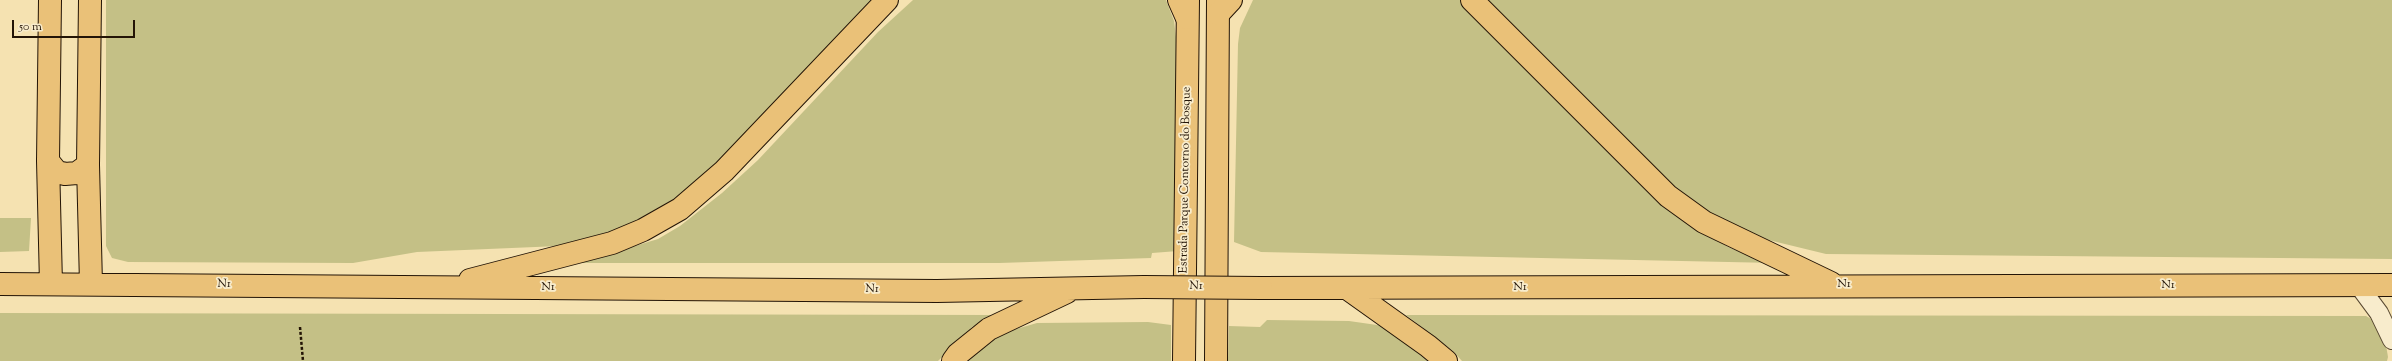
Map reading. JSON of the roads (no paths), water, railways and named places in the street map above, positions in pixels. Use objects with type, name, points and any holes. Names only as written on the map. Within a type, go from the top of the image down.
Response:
[{"type":"main road","points":[[50,0],[48,161],[51,284]]},
{"type":"main road","points":[[90,0],[88,165],[91,284]]},
{"type":"main road","points":[[438,288],[612,243],[643,230],[680,209],[724,171],[887,0]]},
{"type":"main road","points":[[1472,0],[1668,196],[1704,222],[1836,286]]},
{"type":"main road","points":[[1216,361],[1223,5]]},
{"type":"main road","name":"Estrada Parque Contorno do Bosque","points":[[1184,361],[1185,6]]},
{"type":"main road","points":[[48,161],[57,172],[65,174],[77,173],[88,165]]},
{"type":"main road","name":"N1","points":[[0,284],[438,288],[1075,289],[1144,287],[1348,289],[2392,285]]},
{"type":"main road","points":[[953,361],[958,354],[989,330],[1075,289]]},
{"type":"main road","points":[[1348,289],[1428,346],[1446,361]]},
{"type":"street","points":[[2359,286],[2379,313],[2392,340]]}]
